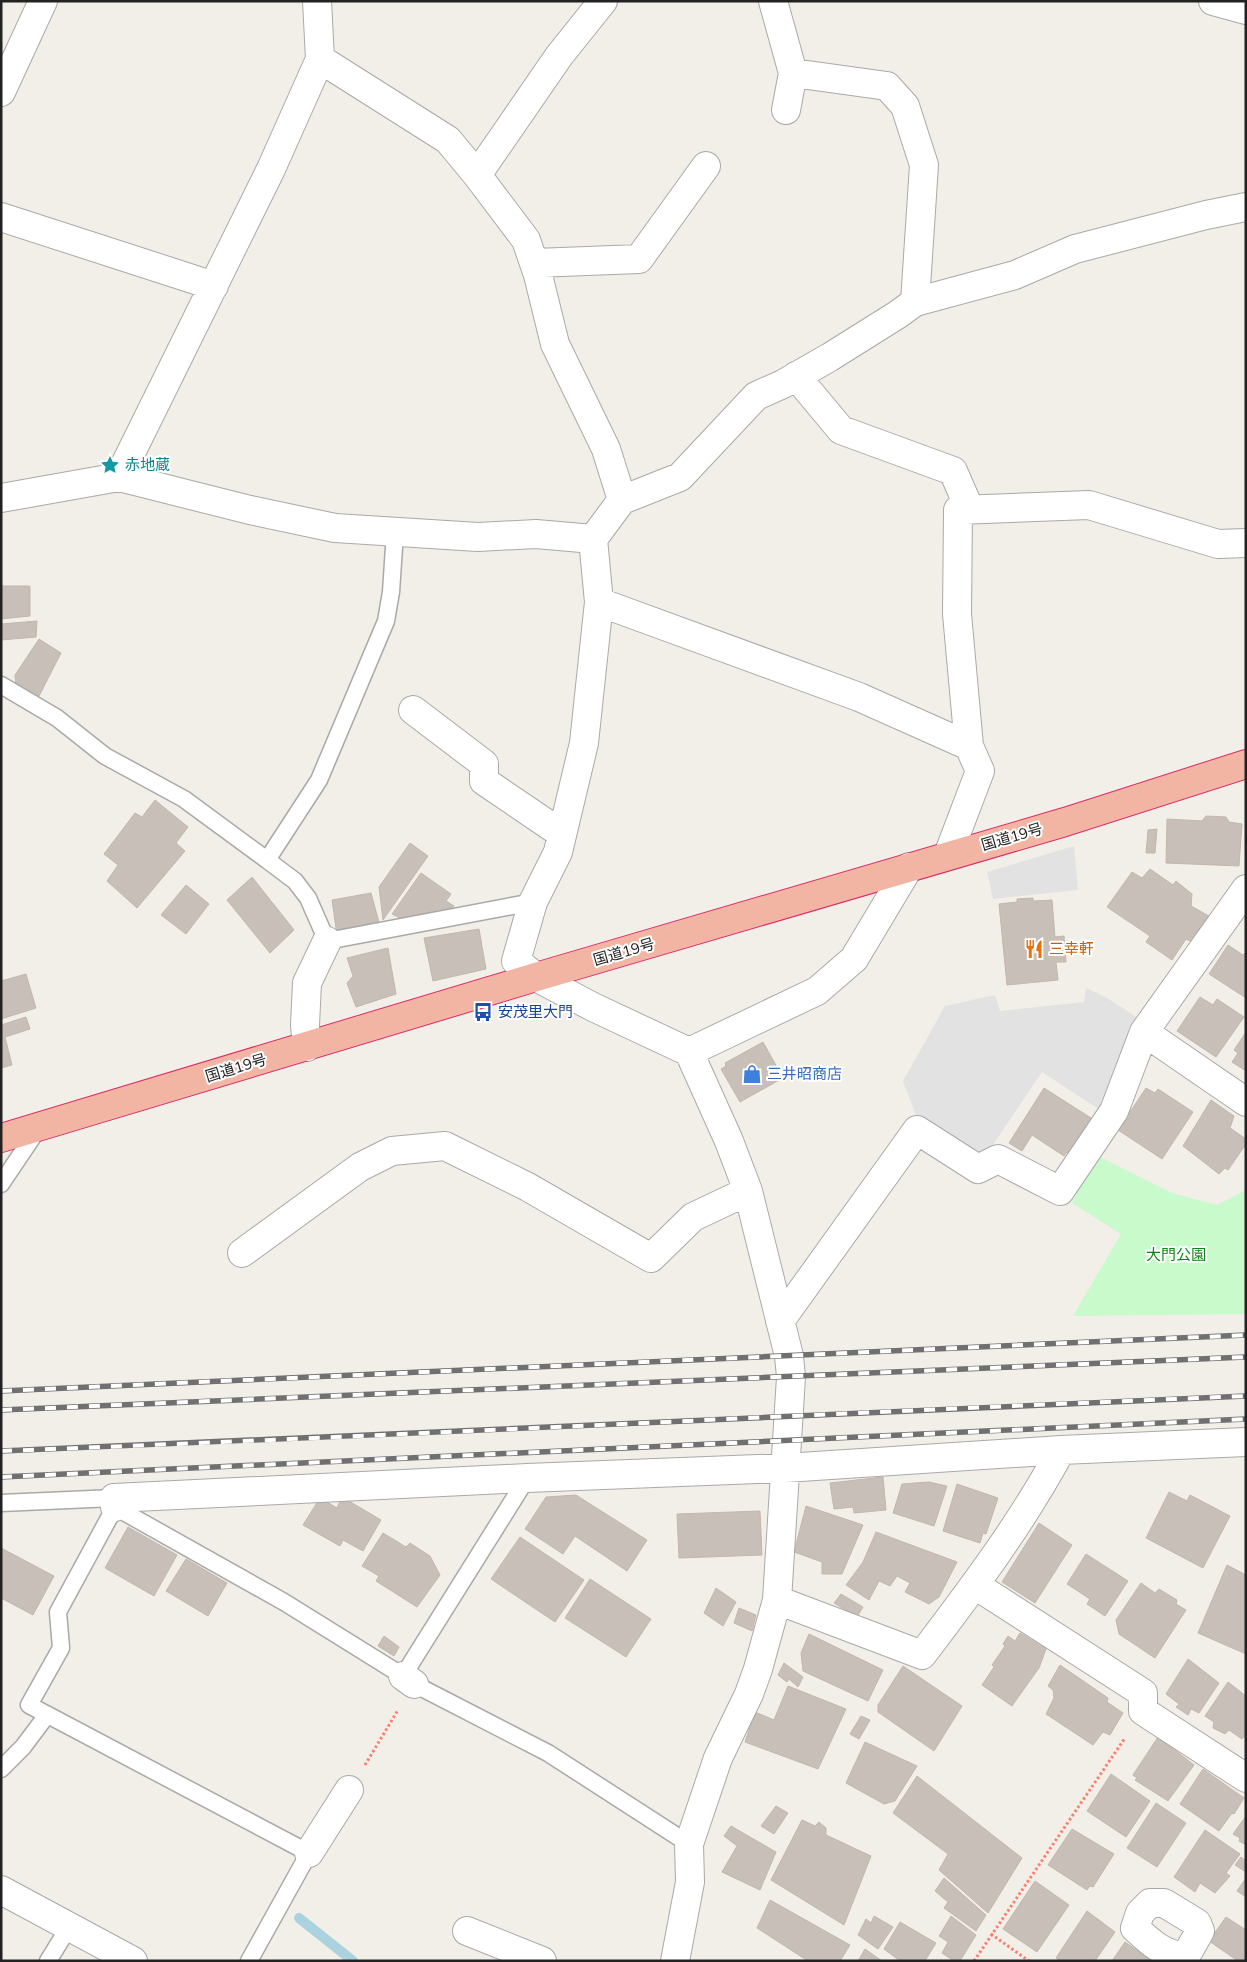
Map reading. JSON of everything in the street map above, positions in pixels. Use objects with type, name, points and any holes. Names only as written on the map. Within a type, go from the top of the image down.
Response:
[{"type":"highway","name":"国道19号","points":[[1,1138],[536,977],[1065,822],[1246,764]]},
{"type":"street","points":[[1,92],[43,1]]},
{"type":"street","points":[[119,477],[271,169],[320,59],[317,1]]},
{"type":"street","points":[[477,175],[559,56],[603,1]]},
{"type":"street","points":[[773,1],[793,73],[786,110]]},
{"type":"street","points":[[1212,1],[1246,10]]},
{"type":"street","points":[[320,59],[448,140],[526,240],[555,344],[606,449],[622,500]]},
{"type":"street","points":[[793,73],[887,86],[905,106],[924,164],[915,302]]},
{"type":"street","points":[[534,264],[638,260],[706,166]]},
{"type":"street","points":[[675,1961],[690,1882],[689,1844],[718,1758],[752,1686],[777,1600],[791,1377],[789,1356],[748,1191],[729,1141],[689,1052],[593,1007],[536,977],[516,961],[533,902],[558,852],[584,743],[600,602],[593,539],[622,500],[680,477],[756,396],[796,376],[897,315],[915,302],[1015,275],[1075,250],[1245,203]]},
{"type":"street","points":[[1,217],[214,286]]},
{"type":"street","points":[[796,376],[841,430],[953,471],[970,510]]},
{"type":"street","points":[[1,498],[119,477],[250,510],[335,528],[478,537],[536,534],[593,539]]},
{"type":"street","points":[[948,855],[980,770],[969,746],[957,604],[958,510],[1089,505],[1218,544],[1246,543]]},
{"type":"street","points":[[600,602],[859,697],[969,746]]},
{"type":"street","points":[[412,710],[484,764],[484,781],[562,834]]},
{"type":"street","points":[[689,1052],[817,991],[854,959],[909,867]]},
{"type":"street","points":[[780,1320],[917,1130],[978,1169],[998,1158],[1060,1191],[1114,1111],[1144,1032],[1246,888]]},
{"type":"street","points":[[307,1047],[305,1025],[307,983],[327,941]]},
{"type":"street","points":[[1144,1032],[1246,1102]]},
{"type":"street","points":[[242,1253],[360,1167],[392,1151],[445,1146],[528,1187],[651,1258],[693,1217],[748,1191]]},
{"type":"street","points":[[114,1503],[527,1478],[785,1468],[1061,1450],[1246,1442]]},
{"type":"street","points":[[777,1600],[922,1655],[975,1585],[1039,1491],[1061,1450]]},
{"type":"street","points":[[975,1585],[1143,1693],[1143,1712],[1246,1778]]},
{"type":"street","points":[[309,1853],[349,1790]]},
{"type":"street","points":[[1,1890],[133,1961]]},
{"type":"street","points":[[467,1931],[542,1961]]},
{"type":"lane","points":[[267,860],[319,780],[386,622],[391,592],[395,532]]},
{"type":"lane","points":[[1,685],[57,718],[105,756],[184,799],[296,881],[308,898],[327,941],[533,902]]},
{"type":"lane","points":[[1,1184],[40,1126]]},
{"type":"lane","points":[[408,1680],[527,1478]]},
{"type":"lane","points":[[1,1503],[114,1503],[284,1602],[408,1680],[548,1754],[689,1844]]},
{"type":"lane","points":[[114,1503],[58,1612],[61,1648],[29,1704],[309,1853],[249,1961]]},
{"type":"lane","points":[[1,1769],[23,1747],[47,1715]]},
{"type":"lane","points":[[48,1961],[69,1927]]},
{"type":"path","points":[[349,1790],[408,1680]]},
{"type":"path","points":[[974,1961],[1143,1712]]},
{"type":"path","points":[[991,1934],[1029,1961]]},
{"type":"green space","name":"大門公園","points":[[1096,1155],[1172,1193],[1217,1205],[1246,1190],[1246,1314],[1073,1316],[1121,1234],[1072,1203]]},
{"type":"shaded area","points":[[1074,846],[1078,890],[993,899],[987,872]]},
{"type":"shaded area","points":[[1086,988],[1107,998],[1137,1017],[1124,1045],[1103,1112],[1042,1072],[991,1148],[979,1157],[916,1115],[903,1081],[945,1006],[995,995],[1000,1011],[1084,1002]]},
{"type":"building","points":[[1,586],[30,586],[30,616],[1,619]]},
{"type":"building","points":[[37,621],[36,637],[1,640],[1,624]]},
{"type":"building","points":[[39,639],[61,653],[37,700],[16,687],[15,675]]},
{"type":"building","points":[[155,800],[188,827],[176,843],[185,851],[137,908],[107,881],[118,865],[104,854],[135,813],[142,817]]},
{"type":"building","points":[[1206,816],[1226,817],[1229,822],[1242,824],[1239,866],[1166,863],[1167,819],[1202,821]]},
{"type":"building","points":[[1157,829],[1155,853],[1146,853],[1148,830]]},
{"type":"building","points":[[410,843],[428,856],[383,920],[379,887]]},
{"type":"building","points":[[1150,869],[1173,885],[1176,881],[1192,894],[1191,906],[1209,916],[1190,941],[1186,939],[1172,960],[1146,942],[1150,936],[1107,907],[1132,872],[1142,878]]},
{"type":"building","points":[[421,873],[451,894],[446,901],[454,906],[447,915],[438,909],[432,917],[410,915],[404,920],[392,914]]},
{"type":"building","points":[[252,877],[294,930],[270,953],[227,900]]},
{"type":"building","points":[[186,885],[209,904],[186,934],[161,915]]},
{"type":"building","points":[[371,893],[380,926],[337,935],[332,900]]},
{"type":"building","name":"三幸軒","points":[[1033,898],[1033,901],[1052,900],[1055,937],[1064,936],[1066,962],[1056,962],[1058,980],[1007,985],[999,904],[1017,902],[1017,899]]},
{"type":"building","points":[[479,929],[486,969],[433,981],[424,938]]},
{"type":"building","points":[[1228,945],[1243,955],[1246,952],[1246,998],[1209,974]]},
{"type":"building","points":[[388,948],[396,994],[356,1007],[347,983],[353,976],[347,958]]},
{"type":"building","points":[[26,974],[36,1008],[1,1019],[1,981]]},
{"type":"building","points":[[1200,997],[1213,1005],[1217,999],[1244,1017],[1216,1057],[1177,1031]]},
{"type":"building","points":[[26,1017],[30,1029],[5,1037],[12,1065],[1,1068],[1,1025]]},
{"type":"building","points":[[1246,1032],[1246,1071],[1232,1062],[1238,1053],[1234,1050]]},
{"type":"building","name":"三井昭商店","points":[[763,1042],[783,1078],[740,1102],[721,1069],[726,1066],[725,1063]]},
{"type":"building","points":[[1044,1088],[1091,1118],[1069,1153],[1067,1152],[1064,1156],[1032,1135],[1022,1151],[1009,1143]]},
{"type":"building","points":[[1146,1088],[1155,1093],[1158,1089],[1193,1112],[1162,1159],[1118,1130]]},
{"type":"building","points":[[1211,1100],[1234,1116],[1230,1128],[1246,1139],[1246,1144],[1228,1170],[1225,1168],[1219,1174],[1183,1146]]},
{"type":"building","points":[[883,1477],[886,1510],[854,1513],[853,1507],[834,1509],[830,1483]]},
{"type":"building","points":[[929,1482],[947,1486],[934,1526],[893,1513],[902,1484]]},
{"type":"building","points":[[957,1484],[998,1498],[986,1534],[983,1533],[980,1543],[943,1531]]},
{"type":"building","points":[[1169,1492],[1187,1501],[1190,1495],[1230,1516],[1203,1568],[1146,1538]]},
{"type":"building","points":[[576,1495],[647,1540],[627,1571],[575,1536],[563,1554],[525,1529],[546,1497]]},
{"type":"building","points":[[342,1497],[381,1520],[363,1551],[343,1540],[340,1546],[303,1525],[320,1498],[337,1508]]},
{"type":"building","points":[[806,1506],[863,1525],[842,1574],[822,1574],[822,1562],[794,1552]]},
{"type":"building","points":[[760,1511],[762,1555],[679,1558],[677,1514]]},
{"type":"building","points":[[1039,1523],[1072,1545],[1035,1603],[1002,1582]]},
{"type":"building","points":[[128,1527],[177,1555],[154,1596],[105,1568]]},
{"type":"building","points":[[876,1532],[957,1562],[939,1597],[929,1604],[905,1592],[910,1583],[897,1576],[890,1586],[879,1581],[869,1600],[846,1585],[863,1562]]},
{"type":"building","points":[[383,1533],[406,1547],[410,1543],[430,1556],[440,1575],[417,1607],[376,1581],[379,1576],[362,1566]]},
{"type":"building","points":[[520,1537],[584,1580],[555,1622],[491,1579]]},
{"type":"building","points":[[1,1548],[54,1576],[33,1615],[1,1598]]},
{"type":"building","points":[[1086,1554],[1128,1581],[1105,1616],[1087,1604],[1090,1599],[1067,1584]]},
{"type":"building","points":[[186,1559],[227,1583],[208,1616],[166,1591]]},
{"type":"building","points":[[1227,1565],[1246,1575],[1246,1654],[1198,1633]]},
{"type":"building","points":[[590,1579],[651,1619],[626,1657],[565,1618]]},
{"type":"building","points":[[1141,1583],[1155,1593],[1159,1589],[1177,1600],[1176,1604],[1186,1610],[1155,1658],[1119,1634],[1116,1620]]},
{"type":"building","points":[[716,1588],[736,1602],[723,1626],[704,1613]]},
{"type":"building","points":[[841,1594],[863,1607],[857,1617],[834,1603]]},
{"type":"building","points":[[739,1608],[756,1615],[752,1631],[734,1623]]},
{"type":"building","points":[[1020,1633],[1046,1649],[1039,1668],[1012,1706],[982,1685],[994,1667],[992,1665],[1005,1646],[1003,1644],[1008,1636],[1015,1641]]},
{"type":"building","points":[[809,1634],[883,1670],[868,1701],[803,1671],[801,1653]]},
{"type":"building","points":[[384,1636],[399,1647],[394,1656],[378,1646]]},
{"type":"building","points":[[1188,1659],[1219,1683],[1199,1713],[1191,1709],[1188,1715],[1176,1707],[1179,1704],[1166,1694]]},
{"type":"building","points":[[784,1663],[803,1677],[798,1687],[789,1679],[787,1682],[778,1675]]},
{"type":"building","points":[[1060,1665],[1108,1698],[1107,1702],[1123,1713],[1110,1735],[1103,1732],[1093,1745],[1046,1714],[1054,1698],[1053,1690],[1048,1686]]},
{"type":"building","points":[[903,1666],[962,1706],[934,1751],[878,1712],[878,1705]]},
{"type":"building","points":[[1228,1682],[1246,1696],[1246,1734],[1242,1739],[1229,1730],[1225,1734],[1213,1728],[1214,1722],[1205,1716]]},
{"type":"building","points":[[788,1686],[846,1709],[818,1769],[745,1742],[755,1712],[774,1720]]},
{"type":"building","points":[[861,1716],[870,1720],[859,1739],[850,1734]]},
{"type":"building","points":[[1158,1737],[1194,1765],[1168,1801],[1135,1780],[1137,1778],[1133,1775]]},
{"type":"building","points":[[865,1742],[917,1766],[895,1801],[884,1804],[846,1783]]},
{"type":"building","points":[[1203,1769],[1244,1798],[1234,1814],[1232,1813],[1219,1831],[1180,1804]]},
{"type":"building","points":[[1111,1774],[1150,1801],[1126,1837],[1087,1811]]},
{"type":"building","points":[[917,1776],[1022,1858],[988,1913],[939,1870],[948,1854],[893,1813]]},
{"type":"building","points":[[1156,1803],[1186,1823],[1157,1867],[1127,1848]]},
{"type":"building","points":[[776,1806],[788,1813],[774,1834],[761,1826]]},
{"type":"building","points":[[1246,1816],[1246,1845],[1233,1834]]},
{"type":"building","points":[[802,1820],[815,1826],[819,1822],[826,1828],[826,1835],[871,1856],[844,1925],[771,1880]]},
{"type":"building","points":[[731,1826],[776,1852],[760,1890],[722,1872],[737,1846],[724,1836]]},
{"type":"building","points":[[1072,1829],[1114,1854],[1093,1887],[1090,1886],[1087,1890],[1048,1865]]},
{"type":"building","points":[[1205,1830],[1240,1854],[1226,1873],[1230,1876],[1215,1893],[1200,1883],[1195,1892],[1174,1877]]},
{"type":"building","points":[[1241,1857],[1246,1861],[1246,1872],[1235,1865]]},
{"type":"building","points":[[944,1878],[986,1915],[976,1931],[944,1908],[948,1902],[935,1891]]},
{"type":"building","points":[[1246,1878],[1246,1897],[1237,1891]]},
{"type":"building","points":[[1035,1881],[1069,1905],[1037,1952],[1003,1929]]},
{"type":"building","points":[[770,1900],[850,1945],[840,1961],[808,1961],[757,1928]]},
{"type":"building","points":[[1087,1911],[1115,1932],[1095,1961],[1061,1961],[1056,1958]]},
{"type":"building","points":[[874,1916],[893,1927],[878,1949],[858,1935],[866,1919],[871,1923]]},
{"type":"building","points":[[951,1916],[976,1935],[960,1961],[954,1961],[942,1953],[948,1942],[939,1936]]},
{"type":"building","points":[[1226,1917],[1246,1930],[1246,1961],[1238,1961],[1209,1941]]},
{"type":"building","points":[[900,1922],[936,1943],[925,1961],[900,1961],[884,1949]]},
{"type":"building","points":[[1125,1942],[1152,1961],[1112,1961]]},
{"type":"building","points":[[865,1949],[882,1961],[858,1961]]},
{"type":"waterway","points":[[299,1918],[353,1961]]},
{"type":"railway","points":[[1,1391],[1246,1335]]},
{"type":"railway","points":[[1,1410],[1246,1357]]},
{"type":"railway","points":[[1,1451],[1246,1396]]},
{"type":"railway","points":[[1,1477],[1246,1419]]},
{"type":"place","name":"赤地蔵","points":[[110,465]]},
{"type":"place","name":"三幸軒","points":[[1034,949]]},
{"type":"place","name":"安茂里大門","points":[[483,1012]]},
{"type":"place","name":"三井昭商店","points":[[752,1074]]}]
